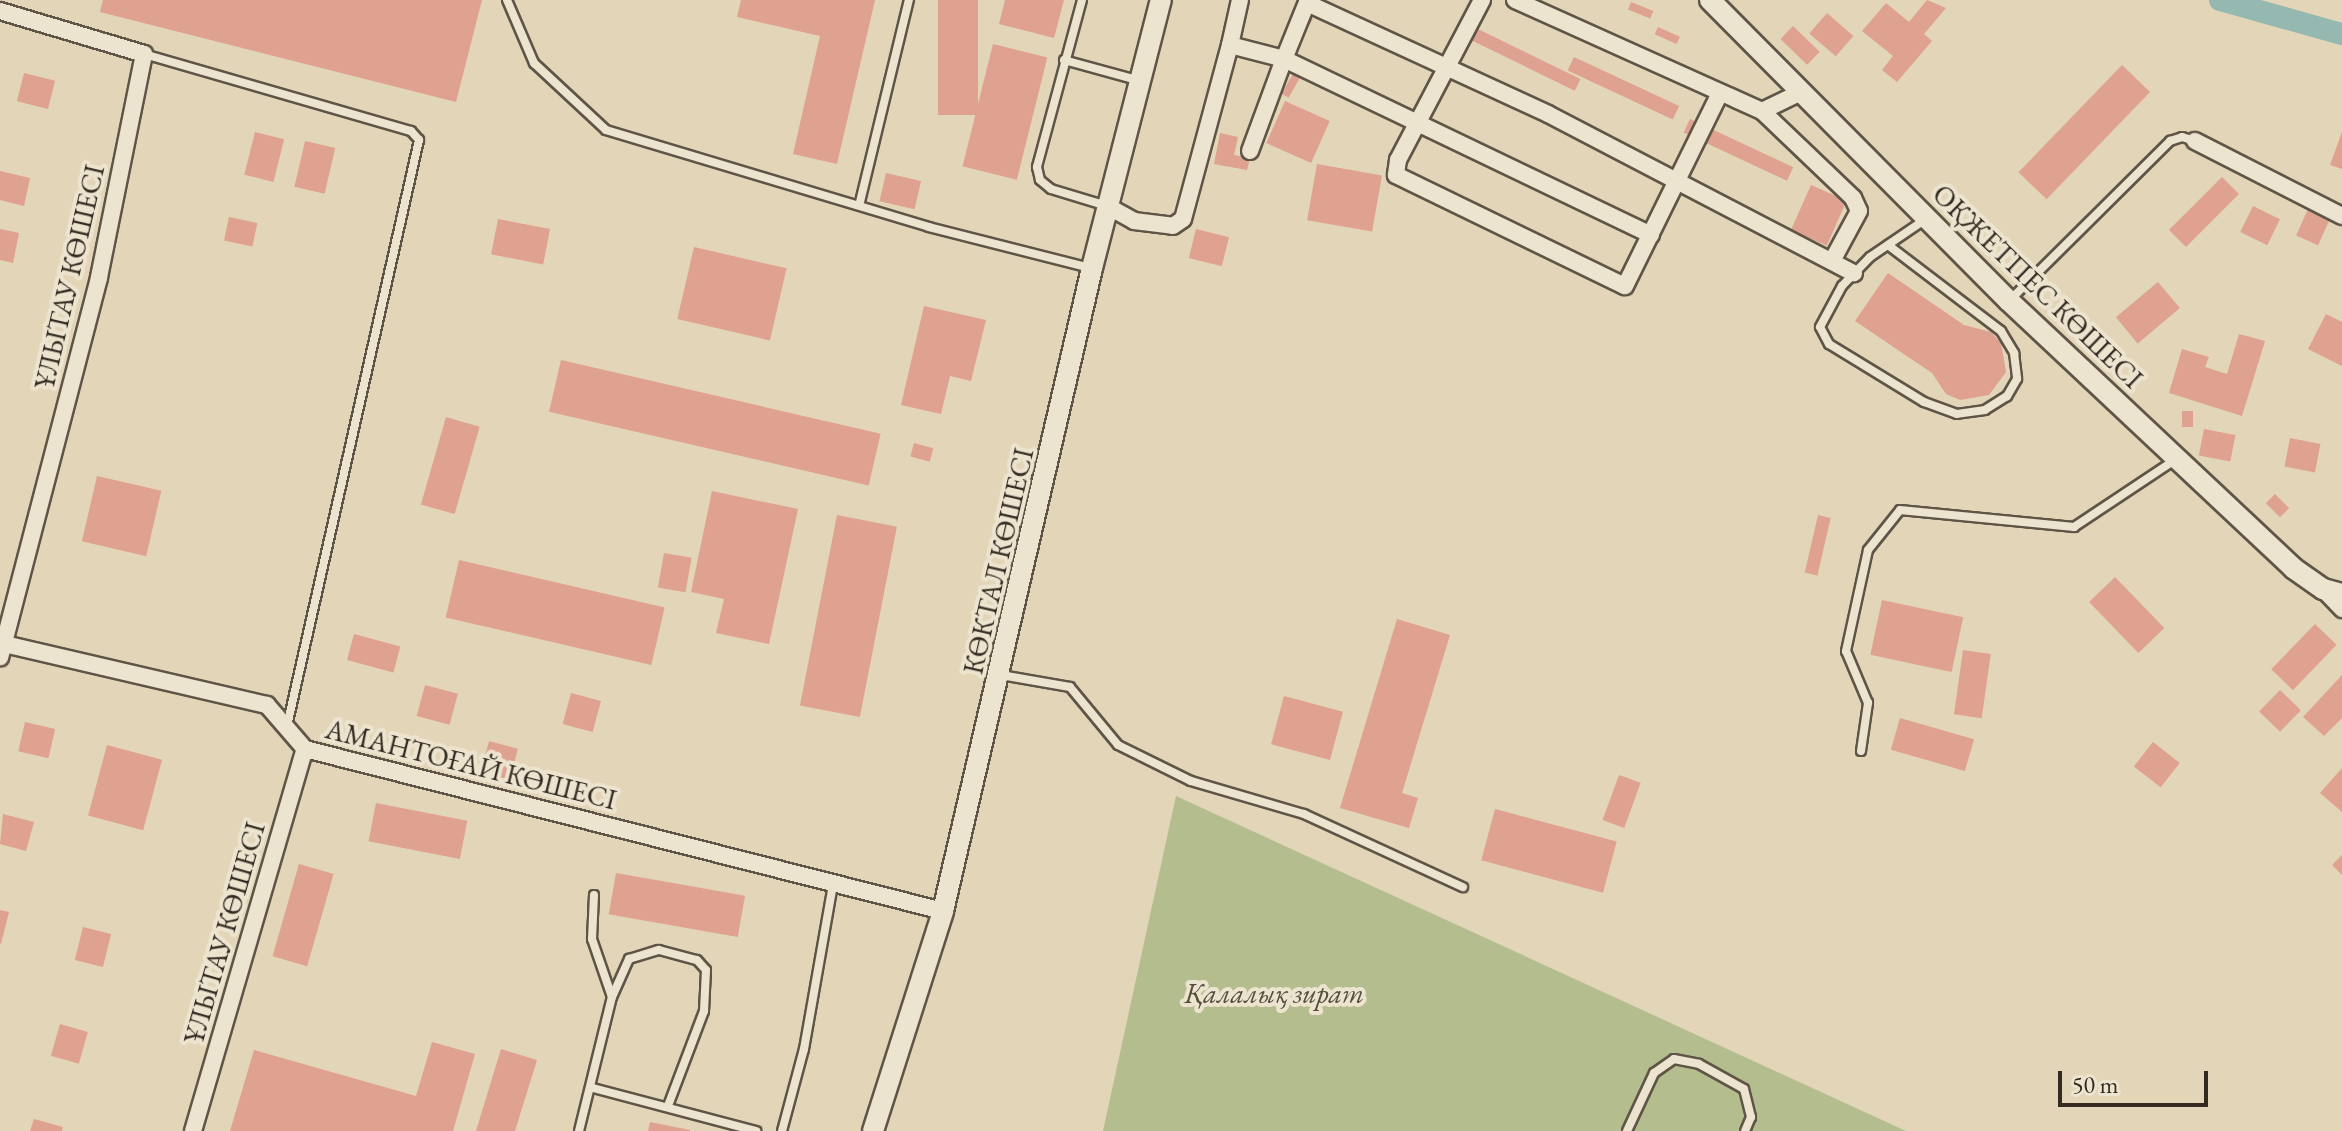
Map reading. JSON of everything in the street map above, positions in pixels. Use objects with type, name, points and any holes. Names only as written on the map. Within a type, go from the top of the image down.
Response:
[{"type":"street","name":"КӨКТАЛ КӨШЕСІ","points":[[873,1131],[943,911],[1001,675],[1092,268],[1161,0]]},
{"type":"street","points":[[1109,207],[1134,221],[1173,226],[1183,219],[1240,0]]},
{"type":"street","points":[[1482,0],[1444,67],[1398,160],[1399,180],[1625,286],[1678,184],[1720,93]]},
{"type":"street","points":[[1515,0],[1762,111],[1853,198],[1859,211],[1832,261]]},
{"type":"street","name":"ОҚЖЕТПЕС КӨШЕСІ","points":[[1710,0],[2009,301],[2179,457],[2293,568],[2332,592]]},
{"type":"street","points":[[1250,151],[1308,1],[1548,114],[1854,273]]},
{"type":"street","points":[[0,11],[144,54]]},
{"type":"street","points":[[1230,45],[1284,59],[1651,235]]},
{"type":"street","name":"ҰЛЫТАУ КӨШЕСІ","points":[[1,648],[99,278],[144,54]]},
{"type":"street","points":[[1762,111],[1799,93]]},
{"type":"street","points":[[2195,141],[2342,216]]},
{"type":"street","points":[[2332,592],[2342,609]]},
{"type":"street","name":"АМАНТОҒАЙ КӨШЕСІ","points":[[1,648],[267,705],[305,749],[943,911]]},
{"type":"street","name":"ҰЛЫТАУ КӨШЕСІ","points":[[193,1131],[305,749]]},
{"type":"lane","points":[[507,0],[534,63],[606,130],[860,202],[929,227],[1092,268]]},
{"type":"lane","points":[[860,202],[909,0]]},
{"type":"lane","points":[[1082,0],[1037,167],[1040,180],[1109,207]]},
{"type":"lane","points":[[144,54],[411,131],[419,140],[286,729]]},
{"type":"lane","points":[[1064,60],[1141,81]]},
{"type":"lane","points":[[2009,301],[2170,141],[2182,137],[2195,141]]},
{"type":"lane","points":[[1888,245],[2001,331],[2014,353],[2017,379],[2007,396],[1985,410],[1957,414],[1924,402],[1829,344],[1820,327],[1854,273],[1888,245],[1926,219]]},
{"type":"lane","points":[[1861,751],[1868,703],[1846,651],[1868,550],[1900,510],[2074,527],[2179,457]]},
{"type":"lane","points":[[1001,675],[1070,687],[1118,745],[1191,781],[1304,814],[1463,887]]},
{"type":"lane","points":[[782,1131],[804,1049],[833,885]]},
{"type":"lane","points":[[594,895],[592,939],[612,997]]},
{"type":"lane","points":[[579,1131],[593,1088],[612,997],[629,959],[659,950],[697,960],[706,970],[704,1011],[668,1106]]},
{"type":"lane","points":[[1627,1131],[1654,1073],[1674,1059],[1699,1064],[1744,1089],[1751,1117],[1745,1131]]},
{"type":"lane","points":[[593,1088],[756,1131]]},
{"type":"green space","name":"Қалалық зират","points":[[1176,796],[1906,1131],[1103,1131]]},
{"type":"building","points":[[103,0],[482,0],[456,102],[100,12]]},
{"type":"building","points":[[741,0],[875,0],[837,164],[793,154],[820,36],[737,17]]},
{"type":"building","points":[[938,0],[978,0],[978,115],[938,115]]},
{"type":"building","points":[[1005,0],[1064,0],[1054,38],[999,24]]},
{"type":"building","points":[[1927,0],[1946,8],[1924,34],[1932,41],[1897,82],[1882,70],[1893,56],[1862,31],[1886,3],[1909,22]]},
{"type":"building","points":[[1631,2],[1653,11],[1650,18],[1628,9]]},
{"type":"building","points":[[1827,13],[1853,36],[1836,56],[1809,33]]},
{"type":"building","points":[[1306,15],[1313,19],[1296,48],[1290,44]]},
{"type":"building","points":[[1793,26],[1820,52],[1807,65],[1780,39]]},
{"type":"building","points":[[1658,27],[1680,37],[1677,44],[1655,34]]},
{"type":"building","points":[[1478,29],[1580,79],[1575,91],[1472,41]]},
{"type":"building","points":[[993,44],[1047,58],[1017,180],[963,166]]},
{"type":"building","points":[[1574,57],[1679,106],[1673,120],[1568,71]]},
{"type":"building","points":[[2122,65],[2150,92],[2047,199],[2018,172]]},
{"type":"building","points":[[1294,72],[1301,76],[1288,98],[1282,94]]},
{"type":"building","points":[[24,73],[55,81],[48,109],[17,101]]},
{"type":"building","points":[[1285,101],[1330,121],[1311,163],[1266,143]]},
{"type":"building","points":[[1690,119],[1793,167],[1787,181],[1684,133]]},
{"type":"building","points":[[255,132],[284,139],[273,182],[244,175]]},
{"type":"building","points":[[2342,132],[2342,169],[2330,165]]},
{"type":"building","points":[[1220,133],[1238,137],[1234,155],[1250,158],[1247,170],[1214,164]]},
{"type":"building","points":[[305,141],[335,148],[325,194],[294,187]]},
{"type":"building","points":[[1317,164],[1382,175],[1372,232],[1307,220]]},
{"type":"building","points":[[0,171],[30,178],[24,206],[0,200]]},
{"type":"building","points":[[886,173],[921,181],[915,209],[879,201]]},
{"type":"building","points":[[2222,177],[2239,194],[2186,247],[2169,230]]},
{"type":"building","points":[[1811,185],[1847,201],[1827,246],[1791,230]]},
{"type":"building","points":[[2253,206],[2280,219],[2267,245],[2240,232]]},
{"type":"building","points":[[2308,209],[2330,219],[2318,245],[2296,235]]},
{"type":"building","points":[[229,217],[257,223],[252,247],[224,240]]},
{"type":"building","points":[[498,219],[550,229],[543,264],[491,254]]},
{"type":"building","points":[[0,229],[19,233],[13,263],[0,260]]},
{"type":"building","points":[[1196,229],[1229,237],[1222,266],[1189,258]]},
{"type":"building","points":[[694,247],[787,268],[770,340],[677,319]]},
{"type":"building","points":[[1888,273],[1964,325],[1991,332],[2001,343],[2006,372],[1989,395],[1960,400],[1946,394],[1932,373],[1855,321]]},
{"type":"building","points":[[2158,282],[2180,308],[2138,343],[2116,317]]},
{"type":"building","points":[[924,306],[986,320],[971,381],[950,376],[941,414],[901,405]]},
{"type":"building","points":[[2326,314],[2342,322],[2342,366],[2308,349]]},
{"type":"building","points":[[2239,334],[2265,341],[2242,416],[2169,393],[2182,349],[2209,357],[2205,367],[2227,374]]},
{"type":"building","points":[[561,360],[881,434],[869,485],[549,412]]},
{"type":"building","points":[[2182,411],[2193,411],[2193,427],[2182,427]]},
{"type":"building","points":[[446,417],[480,427],[455,514],[421,504]]},
{"type":"building","points":[[2204,429],[2235,435],[2230,462],[2199,456]]},
{"type":"building","points":[[2290,438],[2320,444],[2315,472],[2284,466]]},
{"type":"building","points":[[914,443],[933,448],[930,462],[910,457]]},
{"type":"building","points":[[97,476],[161,491],[146,556],[82,541]]},
{"type":"building","points":[[712,491],[798,509],[769,644],[716,633],[724,599],[691,592]]},
{"type":"building","points":[[2275,494],[2289,508],[2280,517],[2266,503]]},
{"type":"building","points":[[837,515],[897,527],[860,717],[800,705]]},
{"type":"building","points":[[1818,515],[1831,518],[1817,575],[1805,572]]},
{"type":"building","points":[[664,553],[692,558],[685,592],[658,587]]},
{"type":"building","points":[[459,560],[665,607],[651,665],[446,617]]},
{"type":"building","points":[[2115,577],[2164,628],[2138,653],[2089,602]]},
{"type":"building","points":[[1882,600],[1963,617],[1952,672],[1870,655]]},
{"type":"building","points":[[1397,619],[1450,635],[1402,793],[1418,798],[1409,828],[1340,808]]},
{"type":"building","points":[[2315,624],[2337,645],[2293,690],[2271,669]]},
{"type":"building","points":[[354,634],[400,646],[393,673],[347,660]]},
{"type":"building","points":[[1963,650],[1991,654],[1982,718],[1954,714]]},
{"type":"building","points":[[2342,675],[2342,718],[2324,736],[2303,717]]},
{"type":"building","points":[[425,685],[458,694],[450,725],[417,716]]},
{"type":"building","points":[[2280,690],[2301,710],[2280,732],[2259,712]]},
{"type":"building","points":[[571,693],[601,701],[593,732],[563,724]]},
{"type":"building","points":[[1284,696],[1343,712],[1330,760],[1271,744]]},
{"type":"building","points":[[1900,718],[1974,739],[1965,771],[1891,750]]},
{"type":"building","points":[[25,722],[55,729],[48,758],[18,751]]},
{"type":"building","points":[[489,741],[518,749],[510,780],[481,772]]},
{"type":"building","points":[[2153,742],[2180,763],[2161,787],[2134,766]]},
{"type":"building","points":[[107,745],[162,760],[143,830],[88,816]]},
{"type":"building","points":[[2342,768],[2342,812],[2320,793]]},
{"type":"building","points":[[1619,775],[1641,783],[1624,828],[1603,820]]},
{"type":"building","points":[[376,803],[467,821],[460,859],[369,841]]},
{"type":"building","points":[[1495,809],[1617,842],[1603,893],[1481,860]]},
{"type":"building","points":[[3,814],[34,822],[26,851],[0,844]]},
{"type":"building","points":[[2342,855],[2342,875],[2332,865]]},
{"type":"building","points":[[299,864],[334,874],[307,966],[273,956]]},
{"type":"building","points":[[616,873],[745,896],[738,937],[609,914]]},
{"type":"building","points":[[0,910],[9,912],[1,944],[0,943]]},
{"type":"building","points":[[83,927],[111,934],[103,967],[75,960]]},
{"type":"building","points":[[60,1024],[88,1032],[79,1064],[51,1056]]},
{"type":"building","points":[[432,1042],[475,1054],[453,1131],[230,1131],[254,1050],[416,1096]]},
{"type":"building","points":[[501,1049],[537,1060],[515,1131],[476,1131]]},
{"type":"building","points":[[34,1119],[63,1127],[62,1131],[30,1131]]},
{"type":"building","points":[[650,1122],[690,1130],[690,1131],[648,1131]]},
{"type":"waterway","points":[[2220,0],[2342,34]]}]
